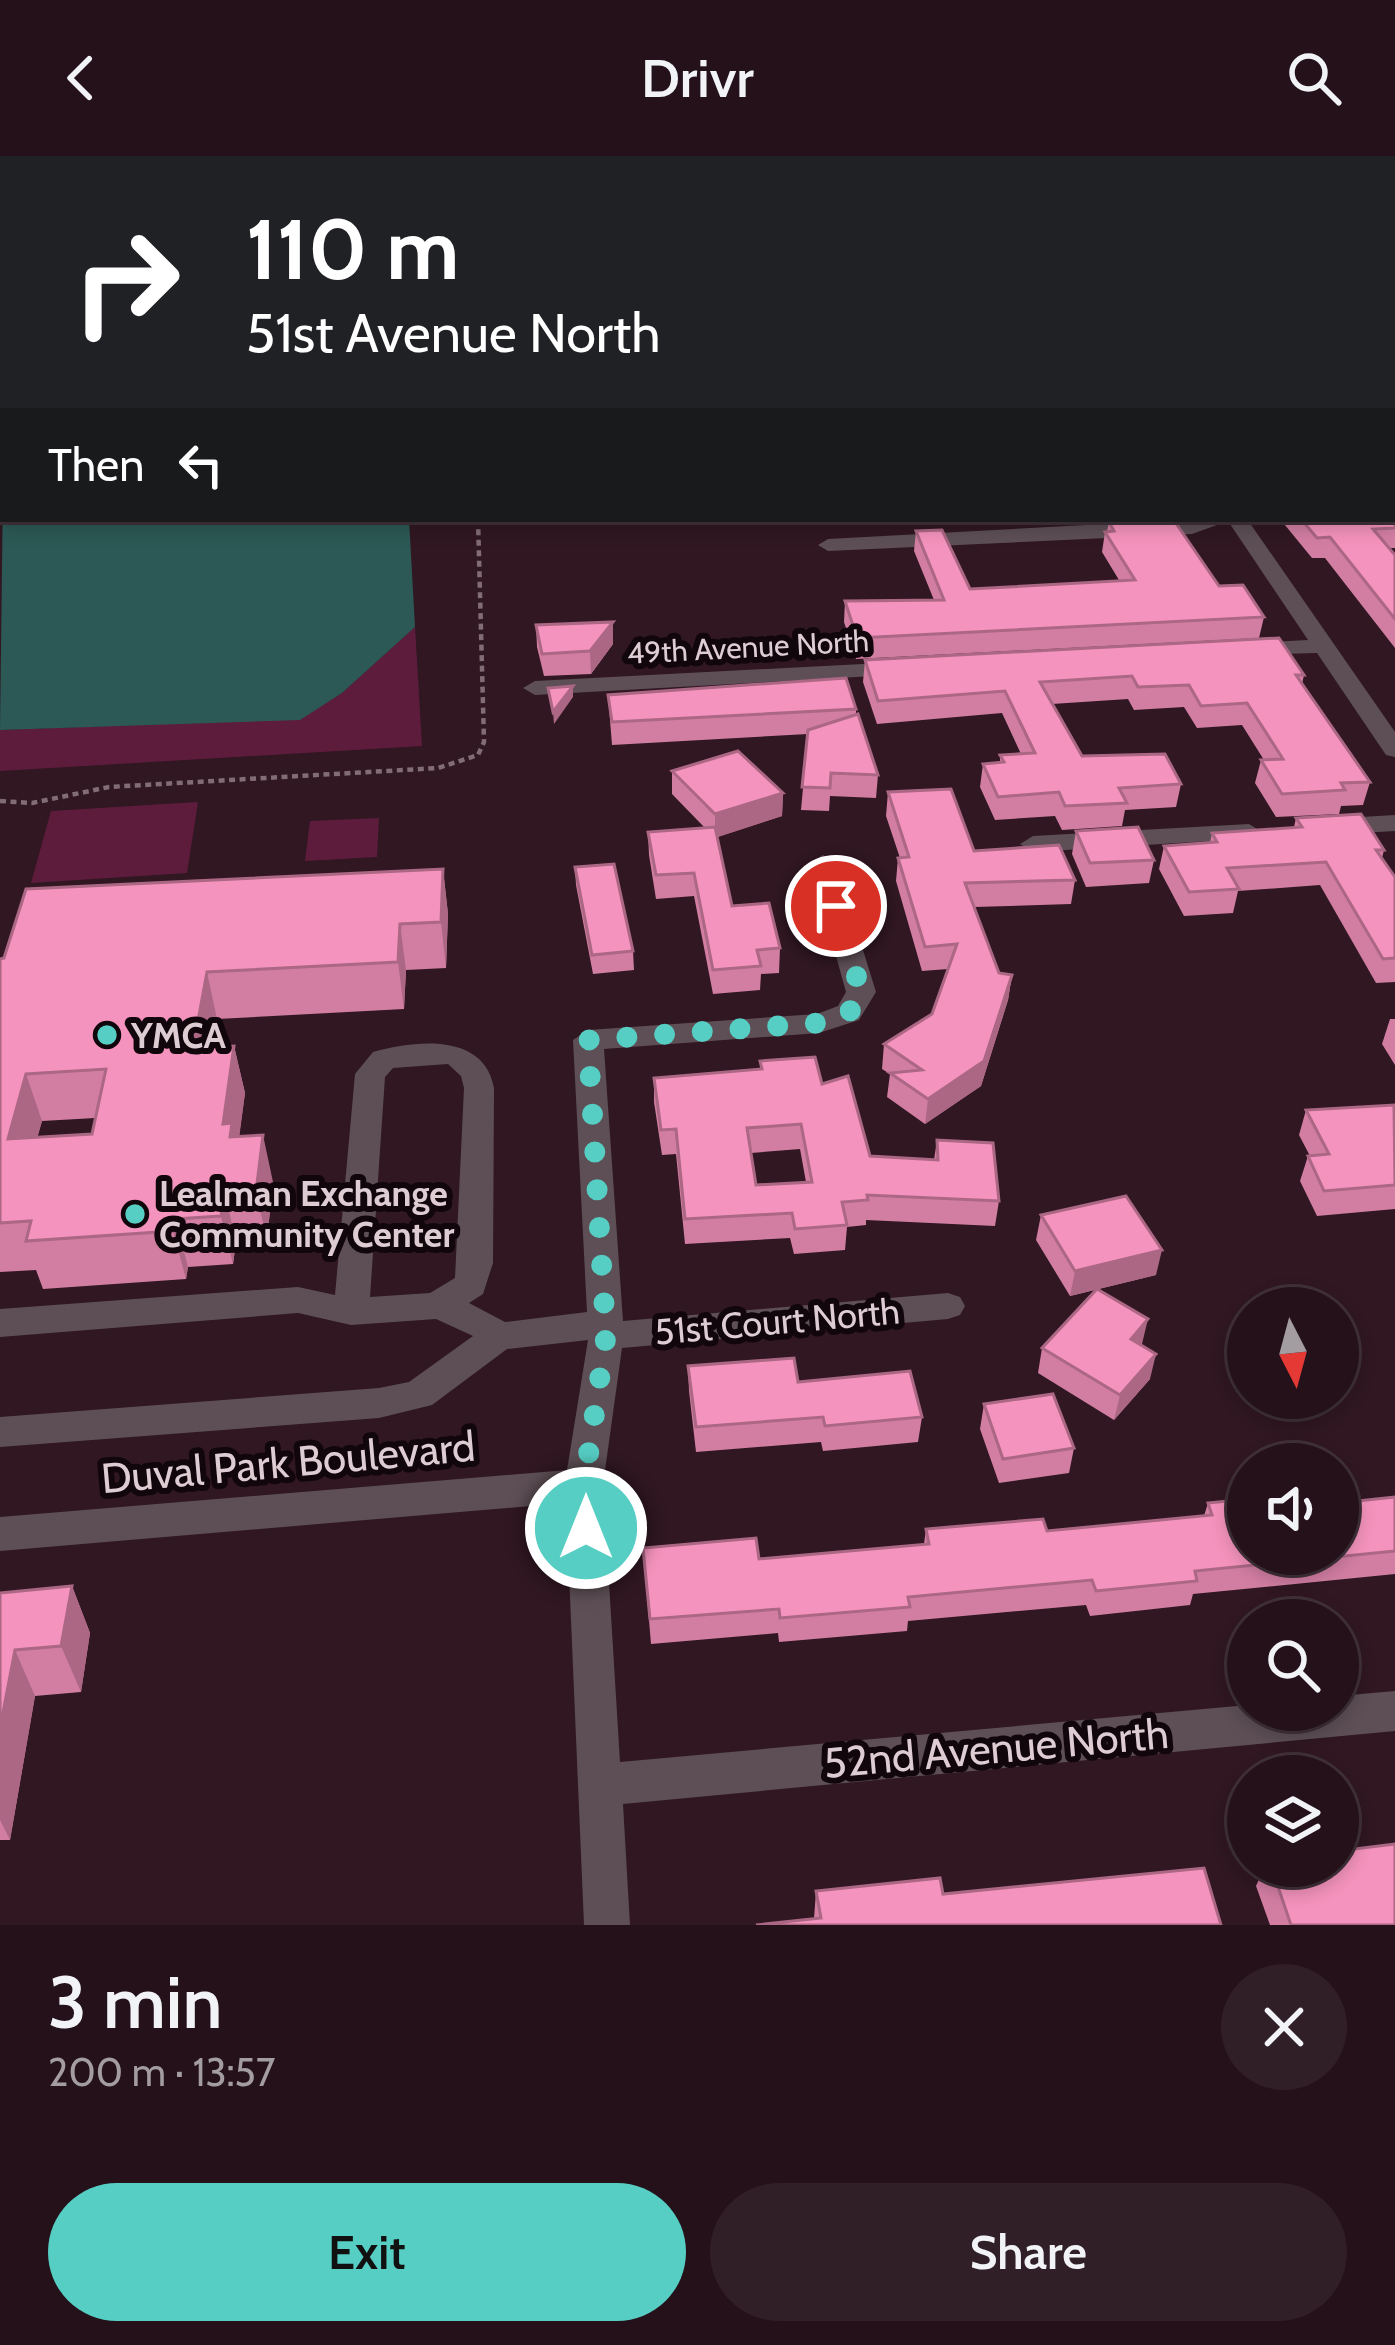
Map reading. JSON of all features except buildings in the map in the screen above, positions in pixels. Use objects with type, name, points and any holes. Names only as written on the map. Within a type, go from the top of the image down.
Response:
[{"type":"street","points":[[828,545],[1192,529],[1211,522]]},
{"type":"street","points":[[1240,522],[1390,737]]},
{"type":"street","points":[[1228,652],[1323,646]]},
{"type":"street","name":"49th Avenue North","points":[[535,688],[917,668]]},
{"type":"street","points":[[1034,844],[1395,823]]},
{"type":"street","points":[[607,1925],[584,1485],[606,1330],[588,1040],[819,1023],[849,1013],[861,992],[824,863]]},
{"type":"street","points":[[351,1312],[370,1074],[384,1059],[455,1054],[476,1072],[479,1088],[476,1263],[471,1286],[437,1306]]},
{"type":"street","points":[[0,1323],[298,1300],[351,1312],[437,1306],[474,1318],[500,1336],[419,1395],[379,1403],[0,1432]]},
{"type":"street","name":"51st Court North","points":[[500,1336],[948,1306]]},
{"type":"street","name":"Duval Park Boulevard","points":[[0,1534],[584,1485]]},
{"type":"street","name":"52nd Avenue North","points":[[598,1785],[1395,1711]]},
{"type":"path","points":[[0,801],[53,801],[110,787],[438,767],[478,755],[484,742],[478,522]]},
{"type":"shaded area","points":[[3,522],[409,522],[415,627],[342,693],[300,720],[0,730]]},
{"type":"shaded area","points":[[415,627],[422,746],[0,771],[0,730],[300,719],[342,693]]},
{"type":"shaded area","points":[[198,802],[187,873],[31,883],[51,811]]},
{"type":"shaded area","points":[[379,818],[377,857],[305,861],[310,821]]},
{"type":"place","name":"YMCA","points":[[107,1035]]},
{"type":"place","name":"Lealman Exchange Community Center","points":[[135,1214]]},
{"type":"route","points":[[586,1528],[584,1485],[606,1336],[588,1040],[819,1023],[849,1013],[861,992],[836,906]]}]
